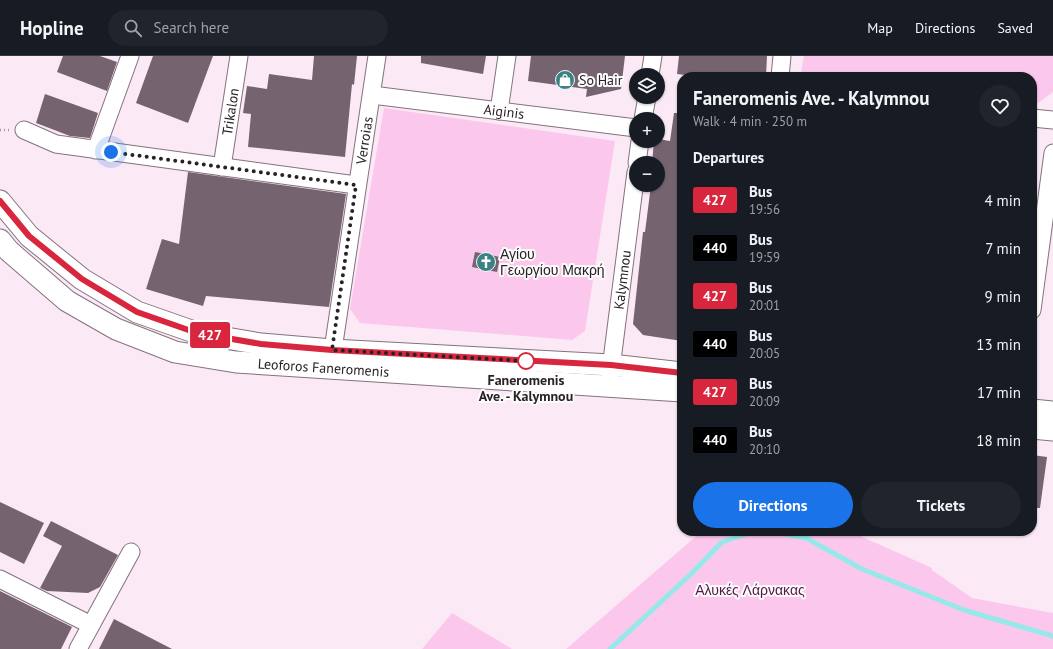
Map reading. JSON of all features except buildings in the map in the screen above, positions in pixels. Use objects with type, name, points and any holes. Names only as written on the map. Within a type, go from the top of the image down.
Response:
[{"type":"main road","name":"Leoforos Faneromenis","points":[[0,200],[29,236],[82,279],[137,312],[197,333],[331,358],[608,387],[677,391]]},
{"type":"main road","name":"Leoforos Faneromenis","points":[[3,250],[67,301],[116,329],[175,352],[236,362],[331,358],[611,365],[677,372]]},
{"type":"main road","points":[[1037,410],[1053,412]]},
{"type":"main road","points":[[1037,428],[1053,430]]},
{"type":"street","points":[[96,150],[130,56]]},
{"type":"street","name":"Trikalon","points":[[222,167],[239,56]]},
{"type":"street","name":"Verroias","points":[[331,358],[356,185],[372,95],[377,56]]},
{"type":"street","points":[[499,111],[507,56]]},
{"type":"street","points":[[651,68],[653,56]]},
{"type":"street","points":[[780,72],[782,56]]},
{"type":"street","name":"Aiginis","points":[[372,95],[629,127]]},
{"type":"street","points":[[1037,118],[1053,120]]},
{"type":"street","points":[[24,130],[56,144],[356,185]]},
{"type":"street","points":[[1037,291],[1047,253],[1053,153]]},
{"type":"street","name":"Kalymnou","points":[[608,387],[633,192]]},
{"type":"street","points":[[3,250],[29,236]]},
{"type":"street","points":[[78,649],[131,552]]},
{"type":"street","points":[[0,579],[91,625]]},
{"type":"green space","points":[[804,56],[1053,56],[1053,92],[1037,103],[1037,72],[801,72]]},
{"type":"green space","points":[[384,108],[615,141],[585,331],[572,340],[360,323],[350,309]]},
{"type":"green space","name":"Αλυκές Λάρνακας","points":[[696,536],[860,536],[932,568],[932,570],[972,598],[1053,613],[1053,649],[566,649]]},
{"type":"green space","points":[[452,613],[512,649],[422,649]]},
{"type":"waterway","points":[[610,649],[691,574],[722,542],[740,536]]},
{"type":"waterway","points":[[795,536],[806,538],[862,569],[964,610],[1053,636]]},
{"type":"bus line","name":"427","points":[[0,201],[29,236],[82,279],[137,312],[197,333],[261,344],[332,350],[611,365],[677,372]]},
{"type":"place","name":"So Hair","points":[[565,80]]},
{"type":"place","name":"Αγίου Γεωργίου Μακρή","points":[[486,262]]},
{"type":"place","name":"Faneromenis Ave. - Kalymnou","points":[[526,361]]},
{"type":"route","points":[[111,152],[356,185],[332,350],[526,361]]}]
